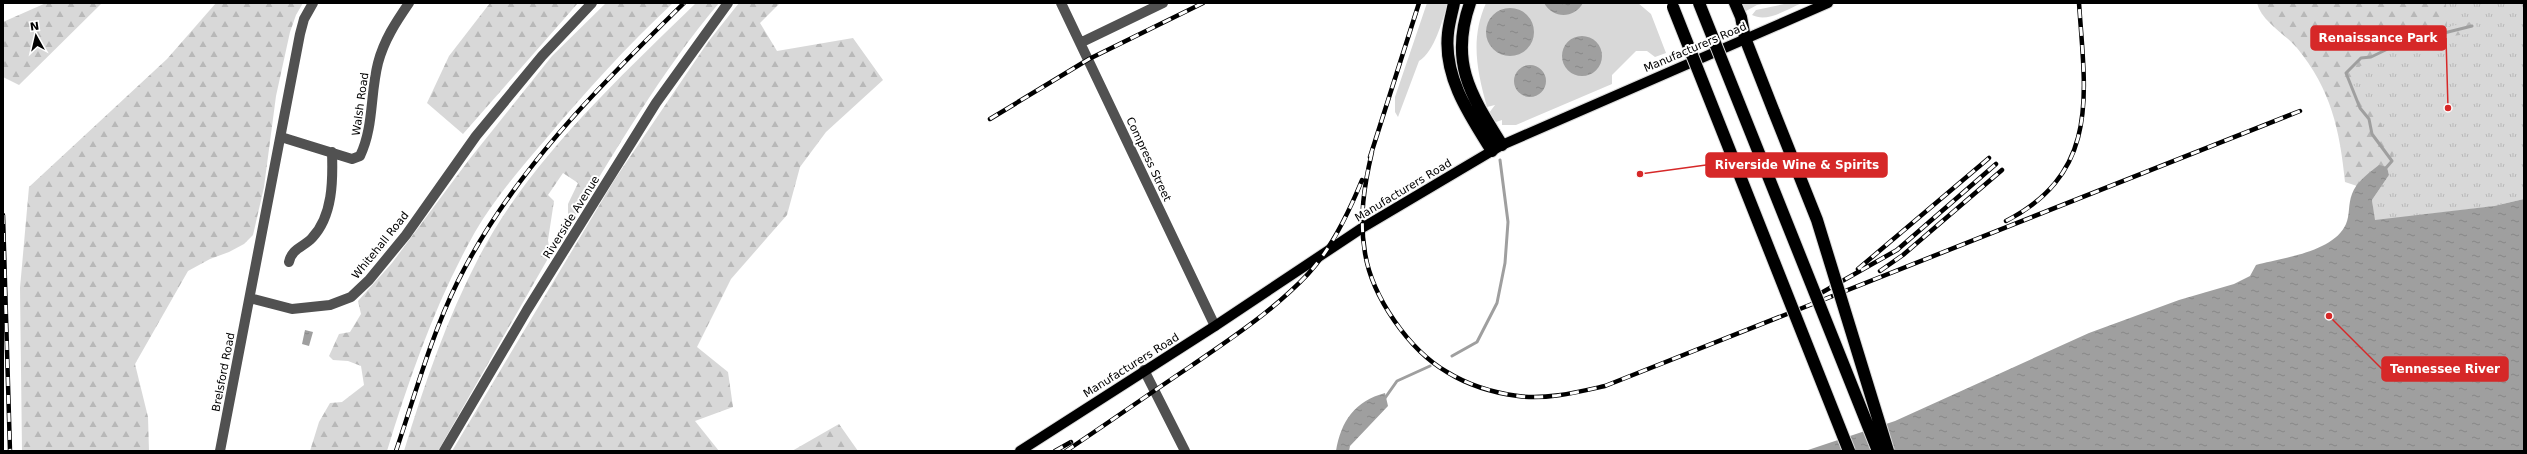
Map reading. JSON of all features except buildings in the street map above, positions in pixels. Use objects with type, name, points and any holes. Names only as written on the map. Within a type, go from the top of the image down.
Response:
[{"type":"highway","points":[[1454,3],[1448,34],[1453,78],[1464,107],[1497,148]]},
{"type":"highway","points":[[1470,3],[1462,27],[1461,59],[1480,111],[1497,148]]},
{"type":"highway","points":[[1699,3],[1878,451]]},
{"type":"highway","points":[[1735,3],[1741,17],[1745,38],[1817,220],[1888,451]]},
{"type":"highway","points":[[1671,4],[1849,451]]},
{"type":"main road","name":"Manufacturers Road","points":[[1020,451],[1144,370],[1215,326],[1362,228],[1497,148],[1745,38],[1828,3]]},
{"type":"street","points":[[250,298],[300,34],[304,19],[313,3]]},
{"type":"street","name":"Walsh Road","points":[[281,137],[352,159],[360,156],[367,142],[378,64],[386,39],[409,3]]},
{"type":"street","name":"Whitehall Road","points":[[250,298],[292,309],[330,305],[351,297],[369,280],[406,235],[476,136],[542,56],[592,3]]},
{"type":"street","name":"Riverside Avenue","points":[[444,451],[526,310],[656,103],[728,3]]},
{"type":"street","name":"Compress Street","points":[[1061,3],[1215,326]]},
{"type":"street","points":[[1080,43],[1164,3]]},
{"type":"street","points":[[289,262],[293,252],[312,238],[329,207],[333,179],[332,152]]},
{"type":"street","name":"Brelsford Road","points":[[220,451],[250,298]]},
{"type":"street","points":[[1144,370],[1185,451]]},
{"type":"green space","points":[[46,3],[102,3],[19,85],[3,77],[3,22]]},
{"type":"green space","points":[[216,3],[303,3],[296,15],[290,32],[276,96],[264,187],[253,235],[244,244],[229,252],[210,259],[188,271],[135,364],[148,417],[149,451],[22,451],[20,288],[29,187],[167,59]]},
{"type":"green space","points":[[490,3],[578,3],[463,134],[427,103],[449,56]]},
{"type":"green space","points":[[606,3],[673,3],[575,104],[517,173],[482,220],[461,258],[436,312],[405,395],[387,451],[310,451],[319,422],[330,403],[342,402],[364,385],[361,366],[348,361],[333,360],[329,356],[339,334],[350,332],[361,314],[358,301],[392,263],[468,161],[552,56]]},
{"type":"green space","points":[[696,3],[719,3],[658,84],[621,141],[568,229],[568,204],[578,183],[563,173],[548,195],[554,201],[548,240],[550,255],[438,451],[404,451],[428,377],[446,328],[467,280],[500,222],[523,187],[577,122]]},
{"type":"green space","points":[[739,3],[780,3],[760,23],[777,51],[853,38],[883,80],[826,132],[800,167],[787,215],[731,279],[697,347],[728,372],[733,407],[695,421],[719,451],[452,451],[615,179],[708,42]]},
{"type":"green space","points":[[1427,3],[1448,3],[1434,43],[1425,56],[1419,61],[1398,117],[1395,112],[1395,97]]},
{"type":"green space","points":[[1486,3],[1638,3],[1651,14],[1666,53],[1655,57],[1647,51],[1636,51],[1612,75],[1612,84],[1516,125],[1502,125],[1502,120],[1496,122],[1489,113],[1495,105],[1487,107],[1478,68],[1478,29]]},
{"type":"green space","points":[[1740,3],[1767,3],[1757,5],[1746,11]]},
{"type":"green space","points":[[1789,3],[1802,3],[1784,12],[1771,16],[1758,17],[1752,15],[1756,10]]},
{"type":"green space","points":[[2257,3],[2478,3],[2494,206],[2375,220],[2372,200],[2389,175],[2387,167],[2366,176],[2357,186],[2345,182],[2337,128],[2326,95],[2309,63],[2292,43],[2268,22]]},
{"type":"green space","points":[[2446,3],[2524,3],[2524,199],[2494,206],[2374,221],[2373,204],[2395,165],[2391,141],[2369,103],[2353,84],[2351,71],[2396,48],[2429,40],[2478,32],[2475,21],[2447,27]]},
{"type":"green space","points":[[839,424],[858,451],[792,451]]},
{"type":"water","points":[[1544,3],[1583,3],[1574,12],[1564,15],[1553,12]]},
{"type":"water","points":[[1505,8],[1515,8],[1527,15],[1534,27],[1534,37],[1527,49],[1515,56],[1505,56],[1497,52],[1490,45],[1486,37],[1486,27],[1490,19],[1497,12]]},
{"type":"water","points":[[1586,36],[1593,39],[1599,45],[1602,56],[1601,64],[1593,73],[1586,76],[1578,76],[1571,73],[1563,64],[1562,52],[1565,45],[1574,37]]},
{"type":"water","points":[[1527,65],[1533,65],[1543,72],[1546,81],[1545,87],[1539,94],[1533,97],[1527,97],[1517,90],[1514,84],[1514,78],[1521,68]]},
{"type":"water","points":[[2379,165],[2387,167],[2389,175],[2372,200],[2375,220],[2494,206],[2524,199],[2524,451],[1805,451],[1895,421],[2089,333],[2179,300],[2234,284],[2250,276],[2256,265],[2293,256],[2319,247],[2331,241],[2340,234],[2347,221],[2351,198],[2356,186]]},
{"type":"water","points":[[305,330],[313,332],[309,346],[302,344]]},
{"type":"water","points":[[1385,393],[1388,406],[1350,446],[1349,451],[1336,451],[1342,430],[1351,414],[1365,401]]},
{"type":"waterway","points":[[2385,169],[2392,161],[2372,134],[2369,119],[2360,108],[2346,73],[2361,58],[2371,57],[2396,45],[2472,26]]},
{"type":"waterway","points":[[1452,356],[1477,342],[1497,303],[1505,263],[1508,222],[1500,160]]},
{"type":"waterway","points":[[1385,398],[1397,381],[1430,366]]},
{"type":"railway","points":[[396,451],[431,345],[448,303],[479,243],[503,205],[558,134],[620,67],[684,3]]},
{"type":"railway","points":[[990,119],[1089,59],[1203,3]]},
{"type":"railway","points":[[1370,157],[1419,3]]},
{"type":"railway","points":[[2006,221],[2037,201],[2058,179],[2072,154],[2080,127],[2084,99],[2079,3]]},
{"type":"railway","points":[[1372,152],[1363,202],[1363,240],[1369,270],[1375,287],[1394,321],[1419,350],[1433,362],[1455,377],[1473,385],[1500,393],[1540,397],[1562,395],[1605,386],[2300,111]]},
{"type":"railway","points":[[1858,269],[1989,158]]},
{"type":"railway","points":[[1814,297],[1897,250],[1996,164]]},
{"type":"railway","points":[[1880,271],[1903,255],[2002,170]]},
{"type":"railway","points":[[1066,451],[1237,334],[1281,300],[1308,274],[1325,253],[1346,217],[1362,180]]},
{"type":"railway","points":[[3,215],[10,451]]},
{"type":"railway","points":[[1055,451],[1071,442]]},
{"type":"place","name":"Renaissance Park","points":[[2448,108]]},
{"type":"place","name":"Riverside Wine & Spirits","points":[[1640,174]]},
{"type":"place","name":"Tennessee River","points":[[2329,316]]}]
